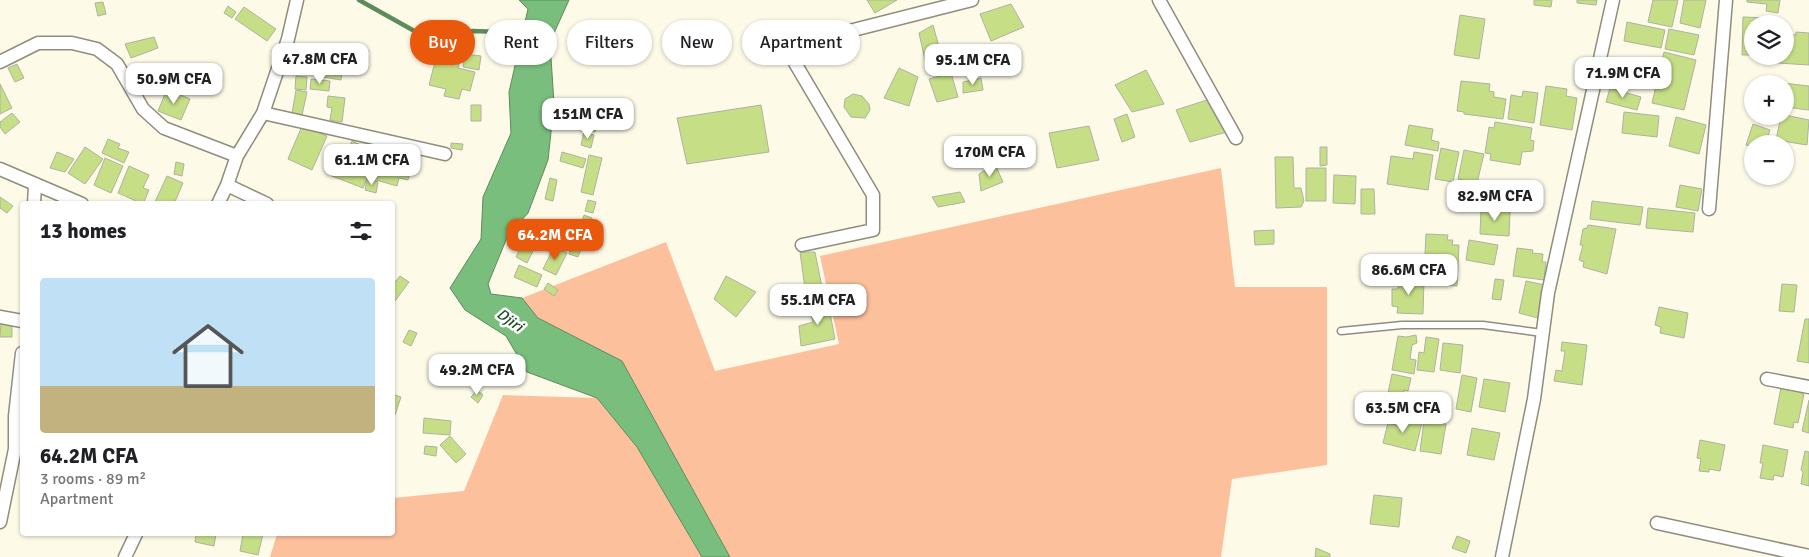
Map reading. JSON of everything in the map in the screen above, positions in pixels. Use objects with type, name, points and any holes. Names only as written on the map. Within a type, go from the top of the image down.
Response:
[{"type":"street","points":[[219,201],[237,156],[263,113],[288,40],[297,0]]},
{"type":"street","points":[[802,245],[873,230],[873,195],[794,63],[798,44],[972,0]]},
{"type":"street","points":[[1159,0],[1236,138]]},
{"type":"street","points":[[1502,557],[1534,399],[1550,284],[1613,0]]},
{"type":"street","points":[[1709,210],[1726,0]]},
{"type":"street","points":[[0,62],[38,43],[72,43],[97,50],[117,64],[143,109],[164,128],[237,156]]},
{"type":"street","points":[[263,113],[445,154]]},
{"type":"street","points":[[0,169],[75,201]]},
{"type":"street","points":[[34,201],[35,185]]},
{"type":"street","points":[[227,185],[261,201]]},
{"type":"street","points":[[0,317],[20,321]]},
{"type":"street","points":[[0,522],[16,449],[14,416],[20,369]]},
{"type":"street","points":[[1767,379],[1809,387]]},
{"type":"street","points":[[1656,523],[1809,556]]},
{"type":"street","points":[[125,557],[135,536]]},
{"type":"lane","points":[[1341,331],[1402,325],[1483,325],[1542,332]]},
{"type":"shaded area","points":[[1221,168],[1235,287],[1327,287],[1327,465],[1232,479],[1221,557],[730,557],[622,361],[538,318],[522,298],[666,242],[715,371],[839,344],[820,256]]},
{"type":"shaded area","points":[[503,395],[597,398],[637,447],[702,557],[270,557],[276,536],[395,536],[395,498],[464,491]]},
{"type":"water","points":[[519,0],[569,0],[557,27],[557,20],[525,20],[528,9]]},
{"type":"water","name":"Djiri","points":[[515,65],[551,65],[554,104],[548,160],[528,213],[508,235],[488,284],[491,294],[522,298],[538,318],[622,361],[730,557],[702,557],[637,447],[597,398],[527,372],[506,336],[465,310],[450,288],[481,239],[483,197],[511,133],[509,92]]},
{"type":"building","points":[[867,0],[897,0],[875,13]]},
{"type":"building","points":[[1534,0],[1552,0],[1551,7],[1534,5]]},
{"type":"building","points":[[1577,0],[1597,0],[1596,5],[1577,3]]},
{"type":"building","points":[[1653,0],[1678,0],[1672,27],[1648,22]]},
{"type":"building","points":[[1684,0],[1706,0],[1700,28],[1680,23]]},
{"type":"building","points":[[1747,0],[1780,0],[1778,13],[1766,11],[1767,4],[1747,2]]},
{"type":"building","points":[[103,2],[106,14],[98,16],[95,3]]},
{"type":"building","points":[[1011,4],[1024,27],[991,41],[980,14]]},
{"type":"building","points":[[228,6],[236,12],[232,18],[224,13]]},
{"type":"building","points":[[244,7],[276,29],[267,41],[235,19]]},
{"type":"building","points":[[1460,15],[1485,19],[1479,59],[1454,55]]},
{"type":"building","points":[[1743,17],[1744,17],[1744,55],[1742,55]]},
{"type":"building","points":[[1627,22],[1665,30],[1661,48],[1624,41]]},
{"type":"building","points":[[933,25],[944,65],[927,69],[919,33]]},
{"type":"building","points":[[1669,29],[1699,35],[1694,55],[1665,49]]},
{"type":"building","points":[[1796,32],[1809,33],[1809,65],[1794,64],[1794,35],[1796,35]]},
{"type":"building","points":[[154,37],[158,48],[131,58],[125,44]]},
{"type":"building","points":[[1664,52],[1696,60],[1684,110],[1652,103]]},
{"type":"building","points":[[475,55],[481,56],[479,70],[463,67],[463,65],[475,65]]},
{"type":"building","points":[[320,56],[344,61],[341,80],[316,76]]},
{"type":"building","points":[[17,64],[24,78],[15,82],[8,68]]},
{"type":"building","points":[[434,65],[459,65],[458,68],[475,72],[470,91],[462,89],[459,99],[444,96],[446,89],[429,85]]},
{"type":"building","points":[[899,68],[918,77],[909,106],[884,98]]},
{"type":"building","points":[[1146,70],[1164,104],[1132,112],[1115,85]]},
{"type":"building","points":[[951,73],[958,97],[937,102],[929,79]]},
{"type":"building","points":[[296,76],[307,77],[306,90],[295,89]]},
{"type":"building","points":[[981,78],[983,90],[963,93],[963,82]]},
{"type":"building","points":[[311,79],[330,81],[329,91],[310,89]]},
{"type":"building","points":[[1461,81],[1490,84],[1489,91],[1494,92],[1494,97],[1506,99],[1503,119],[1464,114],[1464,112],[1457,111]]},
{"type":"building","points":[[0,84],[12,108],[0,114]]},
{"type":"building","points":[[1794,84],[1809,86],[1809,110],[1794,108]]},
{"type":"building","points":[[1546,86],[1567,89],[1566,96],[1577,98],[1572,130],[1540,125]]},
{"type":"building","points":[[1610,88],[1641,97],[1637,110],[1606,102]]},
{"type":"building","points":[[167,89],[190,99],[181,120],[158,111]]},
{"type":"building","points":[[296,90],[307,92],[302,115],[292,113]]},
{"type":"building","points":[[1523,91],[1538,93],[1534,123],[1508,119],[1511,95],[1522,97]]},
{"type":"building","points":[[853,94],[862,96],[869,104],[870,110],[865,118],[851,117],[844,107],[845,99]]},
{"type":"building","points":[[328,96],[345,98],[342,122],[330,120],[332,108],[327,107]]},
{"type":"building","points":[[1213,98],[1227,132],[1190,142],[1176,110]]},
{"type":"building","points":[[591,102],[602,104],[599,117],[588,115]]},
{"type":"building","points":[[471,105],[481,105],[481,121],[471,121]]},
{"type":"building","points":[[761,105],[769,152],[687,164],[677,118]]},
{"type":"building","points":[[1624,112],[1659,116],[1657,137],[1622,133]]},
{"type":"building","points":[[12,113],[20,122],[5,134],[0,127],[0,122]]},
{"type":"building","points":[[1127,114],[1135,137],[1122,142],[1114,119]]},
{"type":"building","points":[[1676,117],[1706,125],[1699,154],[1669,146]]},
{"type":"building","points":[[1794,117],[1809,120],[1807,145],[1794,143],[1794,135],[1777,135],[1779,125],[1794,125]]},
{"type":"building","points":[[587,118],[598,120],[595,132],[584,129]]},
{"type":"building","points":[[1495,122],[1532,128],[1530,140],[1534,141],[1533,151],[1522,152],[1520,165],[1490,160],[1491,154],[1485,153],[1489,127],[1494,128]]},
{"type":"building","points":[[1409,125],[1433,129],[1431,140],[1439,142],[1438,151],[1405,145]]},
{"type":"building","points":[[1753,125],[1770,130],[1768,135],[1749,135]]},
{"type":"building","points":[[302,126],[327,136],[312,170],[288,159]]},
{"type":"building","points":[[1089,126],[1099,160],[1057,168],[1049,133]]},
{"type":"building","points":[[584,132],[594,135],[591,148],[581,145]]},
{"type":"building","points":[[108,139],[120,144],[118,148],[129,152],[124,163],[102,153]]},
{"type":"building","points":[[352,141],[361,145],[359,149],[364,152],[359,164],[371,169],[363,188],[332,176],[343,149],[348,151]]},
{"type":"building","points":[[989,141],[995,164],[984,167],[978,145]]},
{"type":"building","points":[[451,143],[463,144],[462,150],[451,148]]},
{"type":"building","points":[[378,146],[406,154],[404,164],[412,166],[408,180],[399,178],[397,186],[369,178]]},
{"type":"building","points":[[85,147],[103,159],[85,184],[68,173]]},
{"type":"building","points":[[1320,147],[1327,147],[1327,165],[1320,166]]},
{"type":"building","points":[[1441,148],[1459,152],[1453,182],[1435,179]]},
{"type":"building","points":[[1464,150],[1484,154],[1477,183],[1458,179]]},
{"type":"building","points":[[57,152],[74,159],[65,172],[50,168]]},
{"type":"building","points":[[562,152],[586,159],[583,168],[560,161]]},
{"type":"building","points":[[1414,152],[1433,155],[1428,190],[1387,184],[1391,156],[1413,159]]},
{"type":"building","points":[[589,155],[602,158],[593,195],[581,192]]},
{"type":"building","points":[[1275,157],[1293,157],[1294,188],[1301,188],[1304,201],[1301,207],[1276,208]]},
{"type":"building","points":[[105,158],[123,166],[111,193],[94,185]]},
{"type":"building","points":[[176,162],[184,164],[182,176],[174,174]]},
{"type":"building","points":[[995,164],[1003,182],[981,191],[979,174]]},
{"type":"building","points":[[129,166],[149,175],[143,188],[149,190],[144,201],[136,201],[118,193]]},
{"type":"building","points":[[1306,168],[1326,168],[1326,201],[1306,201]]},
{"type":"building","points":[[1334,175],[1356,176],[1355,204],[1333,203]]},
{"type":"building","points":[[167,176],[183,183],[175,201],[155,201]]},
{"type":"building","points":[[550,178],[557,180],[553,201],[545,199]]},
{"type":"building","points":[[367,179],[378,182],[376,193],[365,190]]},
{"type":"building","points":[[1680,185],[1702,189],[1698,211],[1676,207]]},
{"type":"building","points":[[1361,189],[1374,189],[1375,214],[1361,214]]},
{"type":"building","points":[[960,192],[965,202],[938,207],[932,197]]},
{"type":"building","points":[[0,197],[13,206],[7,213],[0,208]]},
{"type":"building","points":[[588,200],[596,202],[593,213],[585,211]]},
{"type":"building","points":[[1592,201],[1643,207],[1640,225],[1590,219]]},
{"type":"building","points":[[1648,208],[1695,213],[1693,232],[1646,228]]},
{"type":"building","points":[[1481,209],[1510,211],[1509,236],[1480,234]]},
{"type":"building","points":[[584,215],[592,218],[588,230],[580,227]]},
{"type":"building","points":[[1588,225],[1616,229],[1607,274],[1583,267],[1584,262],[1579,260],[1583,245],[1580,245],[1583,229],[1587,228]]},
{"type":"building","points":[[578,230],[587,234],[578,257],[569,254]]},
{"type":"building","points":[[1274,230],[1274,244],[1255,245],[1254,231]]},
{"type":"building","points":[[1426,234],[1448,235],[1447,240],[1453,240],[1452,245],[1459,245],[1457,286],[1435,284],[1435,281],[1427,280],[1427,275],[1424,275]]},
{"type":"building","points":[[1469,240],[1498,245],[1494,265],[1466,260]]},
{"type":"building","points":[[524,241],[535,247],[527,263],[516,257]]},
{"type":"building","points":[[554,247],[567,253],[556,275],[543,269]]},
{"type":"building","points":[[1517,248],[1533,250],[1532,253],[1543,254],[1542,262],[1546,262],[1544,280],[1513,276]]},
{"type":"building","points":[[800,252],[815,252],[823,292],[806,296]]},
{"type":"building","points":[[519,265],[542,275],[537,287],[514,277]]},
{"type":"building","points":[[400,276],[409,282],[395,301],[395,282]]},
{"type":"building","points":[[726,276],[756,292],[736,317],[714,299]]},
{"type":"building","points":[[1398,278],[1424,279],[1423,314],[1397,313],[1398,307],[1392,306],[1392,289],[1398,289]]},
{"type":"building","points":[[1495,279],[1504,280],[1501,300],[1492,299]]},
{"type":"building","points":[[1526,281],[1545,285],[1538,318],[1519,313]]},
{"type":"building","points":[[548,283],[558,290],[554,296],[544,289]]},
{"type":"building","points":[[1782,284],[1797,285],[1794,312],[1779,311]]},
{"type":"building","points":[[828,303],[835,339],[801,346],[799,326],[813,322],[809,306]]},
{"type":"building","points":[[1659,307],[1688,313],[1684,338],[1660,333],[1661,327],[1655,325]]},
{"type":"building","points":[[1805,319],[1809,319],[1809,363],[1797,361]]},
{"type":"building","points":[[1,322],[12,323],[12,337],[0,337]]},
{"type":"building","points":[[409,330],[417,333],[411,346],[403,342]]},
{"type":"building","points":[[1416,335],[1417,343],[1412,345],[1410,359],[1416,360],[1414,374],[1392,370],[1398,336]]},
{"type":"building","points":[[1426,337],[1439,339],[1434,372],[1417,370],[1419,352],[1424,353]]},
{"type":"building","points":[[1562,342],[1587,345],[1582,385],[1554,381],[1556,370],[1562,371],[1565,351],[1561,351]]},
{"type":"building","points":[[1443,343],[1463,345],[1460,373],[1440,370]]},
{"type":"building","points":[[467,357],[470,372],[456,375],[454,360]]},
{"type":"building","points":[[1392,374],[1411,378],[1408,391],[1404,390],[1400,406],[1386,403]]},
{"type":"building","points":[[1462,375],[1477,378],[1471,412],[1456,409]]},
{"type":"building","points":[[1484,379],[1510,383],[1505,412],[1479,407]]},
{"type":"building","points":[[1782,382],[1801,386],[1800,393],[1804,394],[1798,423],[1794,422],[1793,428],[1774,424]]},
{"type":"building","points":[[477,390],[483,395],[478,403],[471,397]]},
{"type":"building","points":[[395,395],[401,397],[395,415]]},
{"type":"building","points":[[1809,400],[1809,433],[1802,431]]},
{"type":"building","points":[[1401,417],[1422,423],[1415,451],[1383,443],[1388,423],[1399,426]]},
{"type":"building","points":[[424,418],[451,421],[450,435],[423,433]]},
{"type":"building","points":[[1424,421],[1446,424],[1441,454],[1420,451]]},
{"type":"building","points":[[1472,428],[1500,433],[1494,460],[1467,455]]},
{"type":"building","points":[[450,436],[466,454],[456,463],[440,445]]},
{"type":"building","points":[[1700,440],[1725,445],[1720,471],[1709,469],[1709,472],[1699,471],[1701,459],[1697,458]]},
{"type":"building","points":[[1763,445],[1788,450],[1783,477],[1774,475],[1773,480],[1760,478],[1763,463],[1760,463]]},
{"type":"building","points":[[425,446],[437,447],[436,456],[424,454]]},
{"type":"building","points":[[1805,451],[1809,452],[1809,486],[1801,484],[1803,472],[1801,470]]},
{"type":"building","points":[[1374,495],[1402,498],[1399,527],[1370,524]]},
{"type":"building","points":[[196,536],[216,536],[214,546],[195,542]]},
{"type":"building","points":[[243,536],[263,536],[258,555],[240,551]]},
{"type":"building","points":[[1457,536],[1470,541],[1466,553],[1452,548]]},
{"type":"building","points":[[1316,548],[1330,554],[1330,557],[1315,557]]},
{"type":"waterway","points":[[359,0],[434,42],[473,31],[485,31]]}]
